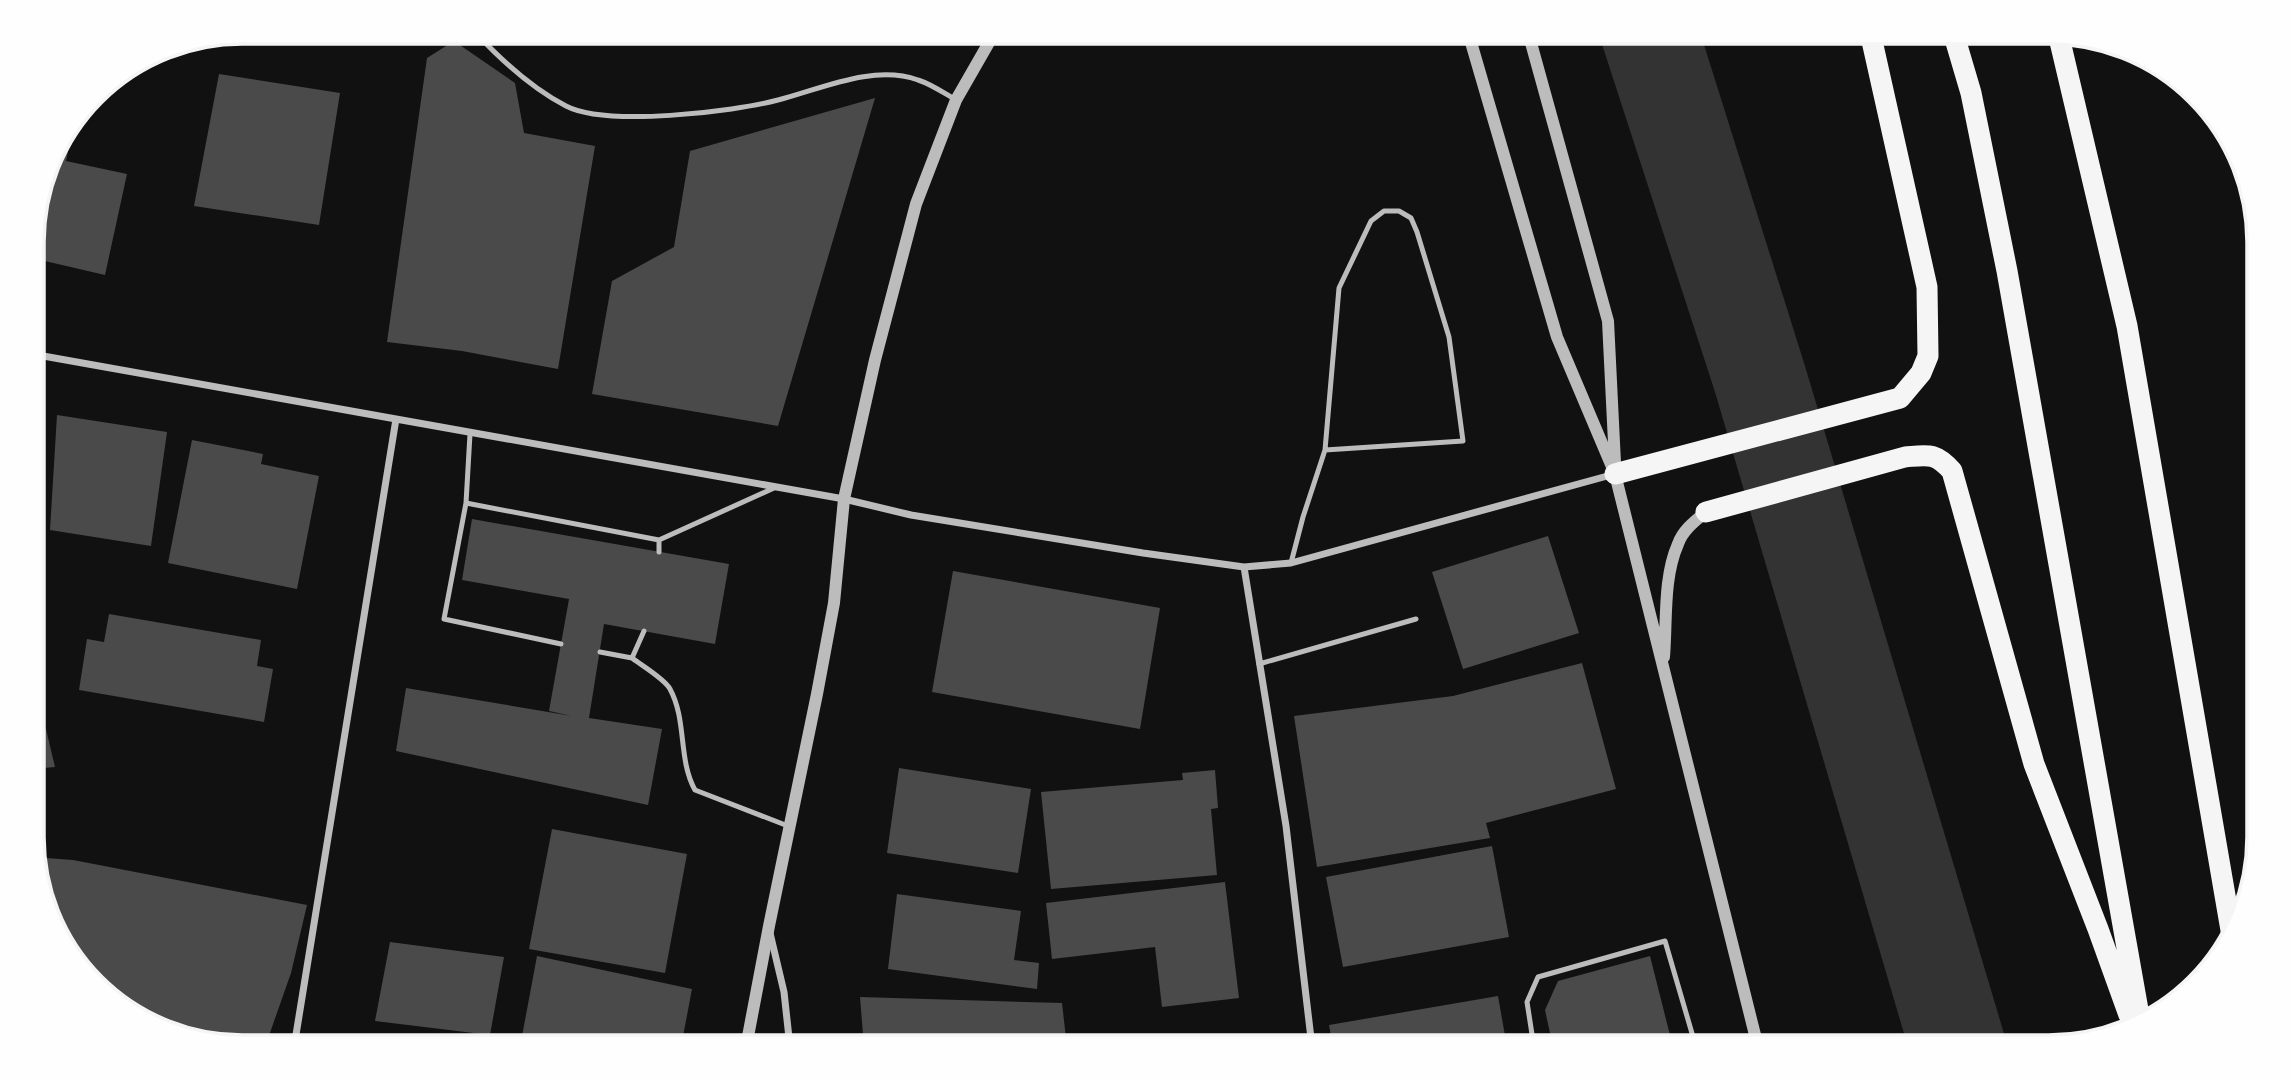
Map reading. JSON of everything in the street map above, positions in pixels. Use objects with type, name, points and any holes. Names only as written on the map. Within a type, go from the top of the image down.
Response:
[{"type":"highway","points":[[1615,474],[1900,398],[1922,373],[1928,356],[1927,287],[1873,44]]},
{"type":"highway","points":[[1957,44],[1971,93],[2007,271],[2139,1013]]},
{"type":"highway","points":[[2061,44],[2127,326],[2229,919]]},
{"type":"highway","points":[[1706,512],[1905,457],[1930,454],[1942,460],[1952,471],[2034,764],[2130,1018]]},
{"type":"street","points":[[748,1035],[834,603],[844,499],[874,360],[916,204],[957,100],[988,44]]},
{"type":"street","points":[[1472,44],[1557,337],[1615,474],[1755,1035]]},
{"type":"street","points":[[1531,44],[1608,321],[1615,474]]},
{"type":"street","points":[[44,356],[844,499],[911,515],[1244,567],[1291,563],[1615,474]]},
{"type":"street","points":[[296,1035],[396,419]]},
{"type":"street","points":[[1663,671],[1670,572],[1678,543],[1690,525],[1706,512]]},
{"type":"street","points":[[1244,567],[1286,826],[1311,1035]]},
{"type":"street","points":[[769,926],[783,992],[788,1035]]},
{"type":"lane","points":[[489,44],[536,86],[568,107],[595,115],[624,118],[727,109],[773,102],[854,79],[890,75],[919,80],[957,100]]},
{"type":"lane","points":[[1291,563],[1325,450],[1339,288],[1371,221],[1384,211],[1399,211],[1411,218],[1417,232],[1449,337],[1463,441],[1325,450]]},
{"type":"lane","points":[[470,434],[466,503],[444,619],[561,644]]},
{"type":"lane","points":[[466,503],[659,540],[774,488]]},
{"type":"lane","points":[[659,540],[659,552]]},
{"type":"lane","points":[[1259,664],[1416,619]]},
{"type":"lane","points":[[632,657],[644,631]]},
{"type":"lane","points":[[600,652],[632,657],[670,687],[689,780],[695,790],[791,827]]},
{"type":"lane","points":[[1532,1035],[1527,1002],[1538,977],[1665,941],[1692,1035]]},
{"type":"shaded area","points":[[1602,44],[1704,44],[1805,366],[2004,1035],[1904,1035],[1715,392]]},
{"type":"building","points":[[449,44],[458,44],[515,83],[524,133],[595,146],[558,369],[462,351],[387,342],[427,58]]},
{"type":"building","points":[[219,74],[340,93],[319,225],[194,206]]},
{"type":"building","points":[[875,98],[778,426],[592,394],[612,281],[674,247],[690,151]]},
{"type":"building","points":[[70,143],[66,161],[127,174],[105,275],[44,261],[44,229],[48,203],[54,178]]},
{"type":"building","points":[[57,415],[167,432],[151,546],[50,530]]},
{"type":"building","points":[[192,440],[263,454],[261,464],[319,476],[297,589],[168,563]]},
{"type":"building","points":[[472,519],[729,564],[715,644],[604,624],[589,718],[662,729],[648,805],[396,751],[406,688],[572,716],[549,711],[569,599],[462,580]]},
{"type":"building","points":[[1548,536],[1579,633],[1463,669],[1432,572]]},
{"type":"building","points":[[953,571],[1160,608],[1140,729],[932,692]]},
{"type":"building","points":[[109,614],[261,640],[257,666],[273,669],[264,722],[79,690],[87,639],[104,642]]},
{"type":"building","points":[[1582,663],[1616,789],[1486,823],[1490,838],[1317,867],[1294,716],[1453,696]]},
{"type":"building","points":[[44,721],[55,767],[44,768]]},
{"type":"building","points":[[899,768],[1031,789],[1018,873],[887,853]]},
{"type":"building","points":[[1215,770],[1218,808],[1211,809],[1217,875],[1051,889],[1041,792],[1183,780],[1182,773]]},
{"type":"building","points":[[552,829],[687,854],[665,973],[529,949]]},
{"type":"building","points":[[1492,846],[1509,937],[1343,967],[1326,877]]},
{"type":"building","points":[[45,858],[73,860],[307,905],[291,973],[269,1035],[229,1035],[203,1031],[166,1020],[121,994],[85,958],[59,913]]},
{"type":"building","points":[[1225,882],[1239,998],[1162,1007],[1155,947],[1052,959],[1046,903]]},
{"type":"building","points":[[897,894],[1021,911],[1014,960],[1039,963],[1037,989],[888,969]]},
{"type":"building","points":[[390,942],[504,957],[490,1035],[375,1021]]},
{"type":"building","points":[[537,956],[692,989],[683,1035],[522,1035]]},
{"type":"building","points":[[1650,956],[1670,1035],[1550,1035],[1545,1010],[1558,981]]},
{"type":"building","points":[[1498,996],[1505,1035],[1331,1035],[1329,1025]]},
{"type":"building","points":[[860,997],[1062,1003],[1066,1035],[863,1035]]}]
